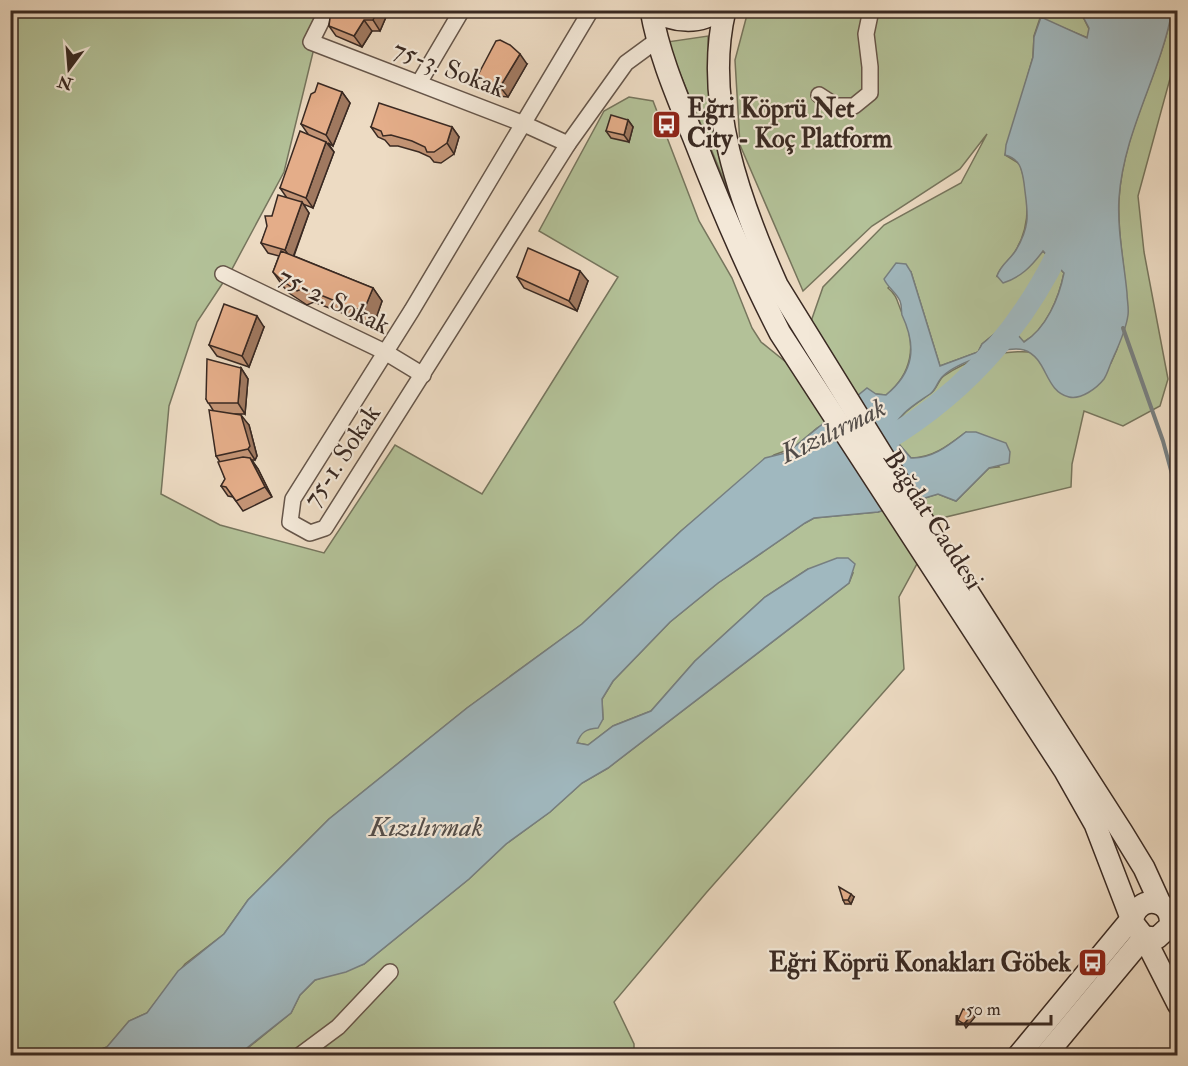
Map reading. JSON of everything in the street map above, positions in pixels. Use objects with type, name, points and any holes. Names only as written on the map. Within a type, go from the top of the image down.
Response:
[{"type":"main road","points":[[652,10],[675,20],[710,17],[717,10]]},
{"type":"main road","name":"Bağdat Caddesi","points":[[652,10],[656,41],[713,187],[752,279],[780,333],[1058,761],[1095,824],[1133,917],[1133,923],[1144,937],[1178,1004]]},
{"type":"main road","name":"Bağdat Caddesi","points":[[725,10],[717,51],[720,98],[732,160],[759,244],[777,285],[936,542],[1122,832],[1170,916]]},
{"type":"main road","points":[[1018,1056],[1144,903],[1170,916],[1157,938],[1144,937],[1045,1056]]},
{"type":"street","name":"75-3. Sokak","points":[[327,10],[311,42],[524,124],[568,144]]},
{"type":"street","points":[[419,83],[462,10]]},
{"type":"street","name":"75-1. Sokak","points":[[591,10],[524,124],[293,499],[290,522],[310,533],[325,528],[568,144],[626,63],[656,41]]},
{"type":"street","points":[[819,95],[836,106],[854,106],[870,93],[866,34],[871,10]]},
{"type":"street","name":"75-2. Sokak","points":[[223,274],[385,352],[423,375]]},
{"type":"street","points":[[299,1056],[338,1027],[390,972]]},
{"type":"green space","points":[[10,11],[323,11],[284,172],[232,269],[197,322],[169,406],[161,494],[220,525],[324,553],[395,445],[482,494],[618,277],[539,231],[604,111],[629,97],[653,101],[699,221],[732,278],[752,328],[761,342],[792,367],[799,356],[823,287],[884,225],[961,183],[987,134],[960,169],[872,226],[803,291],[740,145],[735,60],[748,11],[1080,11],[1089,29],[1088,38],[1040,18],[1034,36],[1033,57],[1005,155],[1020,164],[1027,197],[1027,219],[1016,250],[997,276],[1043,251],[1064,273],[1062,283],[1045,321],[1024,342],[998,331],[982,344],[978,352],[940,366],[911,272],[888,288],[896,298],[907,326],[911,348],[910,358],[902,378],[886,395],[876,394],[817,428],[793,448],[774,455],[681,531],[582,624],[467,708],[329,819],[248,900],[224,934],[185,964],[147,1013],[129,1021],[107,1047],[85,1055],[11,1055]]},
{"type":"green space","points":[[1172,11],[1177,11],[1177,53],[1138,196],[1144,252],[1168,379],[1160,406],[1123,426],[1084,411],[1072,464],[1071,487],[942,518],[899,597],[904,669],[706,893],[614,1002],[634,1044],[634,1055],[238,1056],[291,1013],[300,995],[315,980],[364,964],[469,879],[506,844],[550,812],[582,783],[608,768],[849,583],[853,573],[808,569],[765,597],[695,661],[651,711],[613,726],[588,745],[577,743],[580,734],[603,719],[602,699],[613,681],[670,622],[718,583],[814,518],[878,512],[938,494],[956,501],[989,468],[999,467],[966,432],[934,453],[911,458],[891,435],[902,416],[933,391],[943,377],[966,363],[986,356],[1006,353],[1046,353],[1111,363],[1120,341],[1126,301],[1119,223],[1122,175],[1134,128],[1159,58]]},
{"type":"green space","points":[[708,36],[709,89],[717,145],[736,198],[735,207],[667,42]]},
{"type":"water","name":"Kızılırmak","points":[[1080,11],[1172,11],[1122,173],[1119,222],[1128,315],[1120,343],[1104,379],[1084,395],[1069,397],[1061,394],[1055,388],[1032,354],[1016,349],[982,356],[950,371],[941,378],[932,392],[901,416],[891,435],[911,458],[919,458],[934,454],[966,432],[976,432],[1006,443],[1010,452],[1009,463],[989,468],[956,501],[938,494],[878,512],[814,518],[718,583],[670,622],[613,681],[602,699],[603,719],[598,728],[584,732],[577,743],[588,745],[613,726],[651,711],[695,661],[765,597],[808,569],[837,558],[848,558],[855,564],[849,583],[608,768],[582,783],[550,812],[506,844],[469,879],[364,964],[346,972],[315,980],[300,995],[291,1013],[238,1055],[85,1056],[107,1047],[129,1021],[147,1013],[178,971],[224,934],[248,900],[329,819],[467,708],[582,624],[681,531],[765,458],[785,453],[793,448],[867,388],[876,394],[886,395],[907,368],[911,348],[900,301],[884,279],[896,263],[906,264],[911,272],[940,366],[978,352],[982,344],[998,331],[1017,334],[1024,342],[1039,329],[1055,302],[1064,273],[1043,251],[1030,267],[1015,278],[1003,283],[997,276],[1021,241],[1027,217],[1021,169],[1014,159],[1005,155],[1006,145],[1033,57],[1034,37],[1041,17],[1087,38],[1089,28]]},
{"type":"building","points":[[331,10],[377,10],[373,20],[364,20],[354,36],[329,26]]},
{"type":"building","points":[[500,40],[520,54],[500,87],[492,86],[478,75],[496,41]]},
{"type":"building","points":[[318,83],[342,92],[326,135],[301,124],[311,94],[315,92]]},
{"type":"building","points":[[379,103],[452,127],[447,143],[434,152],[427,152],[425,147],[412,141],[391,135],[383,136],[381,131],[371,127]]},
{"type":"building","points":[[611,115],[628,120],[624,135],[606,131]]},
{"type":"building","points":[[300,131],[326,142],[306,198],[280,188]]},
{"type":"building","points":[[278,195],[302,202],[285,250],[261,243],[267,226],[265,216],[272,216]]},
{"type":"building","points":[[528,248],[580,271],[569,301],[517,277]]},
{"type":"building","points":[[281,251],[373,288],[364,310],[341,306],[335,301],[304,288],[297,291],[280,279],[273,272]]},
{"type":"building","points":[[224,304],[257,316],[242,356],[209,345]]},
{"type":"building","points":[[207,359],[241,368],[238,403],[208,403],[206,399]]},
{"type":"building","points":[[209,410],[241,415],[250,446],[248,449],[216,456]]},
{"type":"building","points":[[243,457],[250,458],[265,487],[236,501],[226,487],[221,486],[225,479],[218,462]]},
{"type":"building","points":[[839,887],[851,894],[848,900],[843,900]]},
{"type":"building","points":[[963,1009],[973,1013],[964,1024],[958,1020]]},
{"type":"waterway","name":"Kızılırmak","points":[[867,451],[900,432],[930,410],[985,360],[1030,302],[1066,235]]},
{"type":"waterway","points":[[1123,328],[1163,441],[1178,496]]},
{"type":"place","name":"Eğri Köprü Net City - Koç Platform","points":[[666,124]]},
{"type":"place","name":"Eğri Köprü Konakları Göbek","points":[[1092,963]]}]
